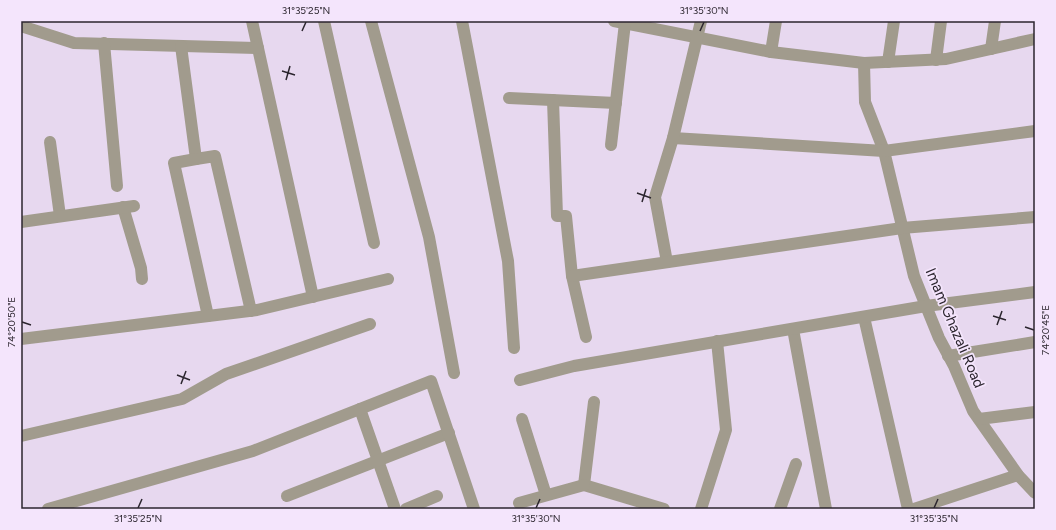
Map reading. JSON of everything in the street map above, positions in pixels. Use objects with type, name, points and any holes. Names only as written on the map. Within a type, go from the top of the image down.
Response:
[{"type":"street","points":[[252,21],[314,297]]},
{"type":"street","points":[[324,21],[374,243]]},
{"type":"street","points":[[371,21],[429,237],[454,373]]},
{"type":"street","points":[[462,21],[508,261],[514,348]]},
{"type":"street","points":[[667,262],[655,197],[673,138],[701,21]]},
{"type":"street","points":[[771,52],[776,21]]},
{"type":"street","points":[[888,62],[894,21]]},
{"type":"street","points":[[936,60],[941,21]]},
{"type":"street","points":[[991,49],[995,21]]},
{"type":"street","points":[[611,145],[616,103],[620,22],[771,52],[864,63],[946,60],[1035,39]]},
{"type":"street","points":[[21,26],[74,42],[258,48]]},
{"type":"street","points":[[104,43],[117,186]]},
{"type":"street","points":[[181,46],[196,159]]},
{"type":"street","name":"Imam Ghazali Road","points":[[864,63],[866,102],[884,152],[914,276],[948,356],[979,419],[1018,476],[1035,494]]},
{"type":"street","points":[[509,98],[616,103]]},
{"type":"street","points":[[553,100],[557,216],[566,216],[572,276],[586,337]]},
{"type":"street","points":[[673,138],[884,152],[1035,131]]},
{"type":"street","points":[[50,142],[60,216]]},
{"type":"street","points":[[208,316],[174,163],[215,156],[250,311]]},
{"type":"street","points":[[21,222],[129,206],[142,279]]},
{"type":"street","points":[[572,276],[902,228],[1035,217]]},
{"type":"street","points":[[21,339],[250,311],[388,279]]},
{"type":"street","points":[[520,380],[574,366],[717,341],[926,306],[1035,292]]},
{"type":"street","points":[[864,317],[908,509]]},
{"type":"street","points":[[21,436],[182,399],[226,374],[370,324]]},
{"type":"street","points":[[792,329],[826,509]]},
{"type":"street","points":[[701,509],[726,430],[717,341]]},
{"type":"street","points":[[948,356],[1035,342]]},
{"type":"street","points":[[48,509],[253,451],[431,381],[474,509]]},
{"type":"street","points":[[584,485],[594,402]]},
{"type":"street","points":[[360,409],[395,509]]},
{"type":"street","points":[[979,419],[1035,412]]},
{"type":"street","points":[[522,419],[546,495]]},
{"type":"street","points":[[288,496],[449,433]]},
{"type":"street","points":[[780,509],[796,464]]},
{"type":"street","points":[[914,509],[1018,476]]},
{"type":"street","points":[[519,503],[584,485],[664,509]]},
{"type":"street","points":[[406,509],[437,496]]}]
